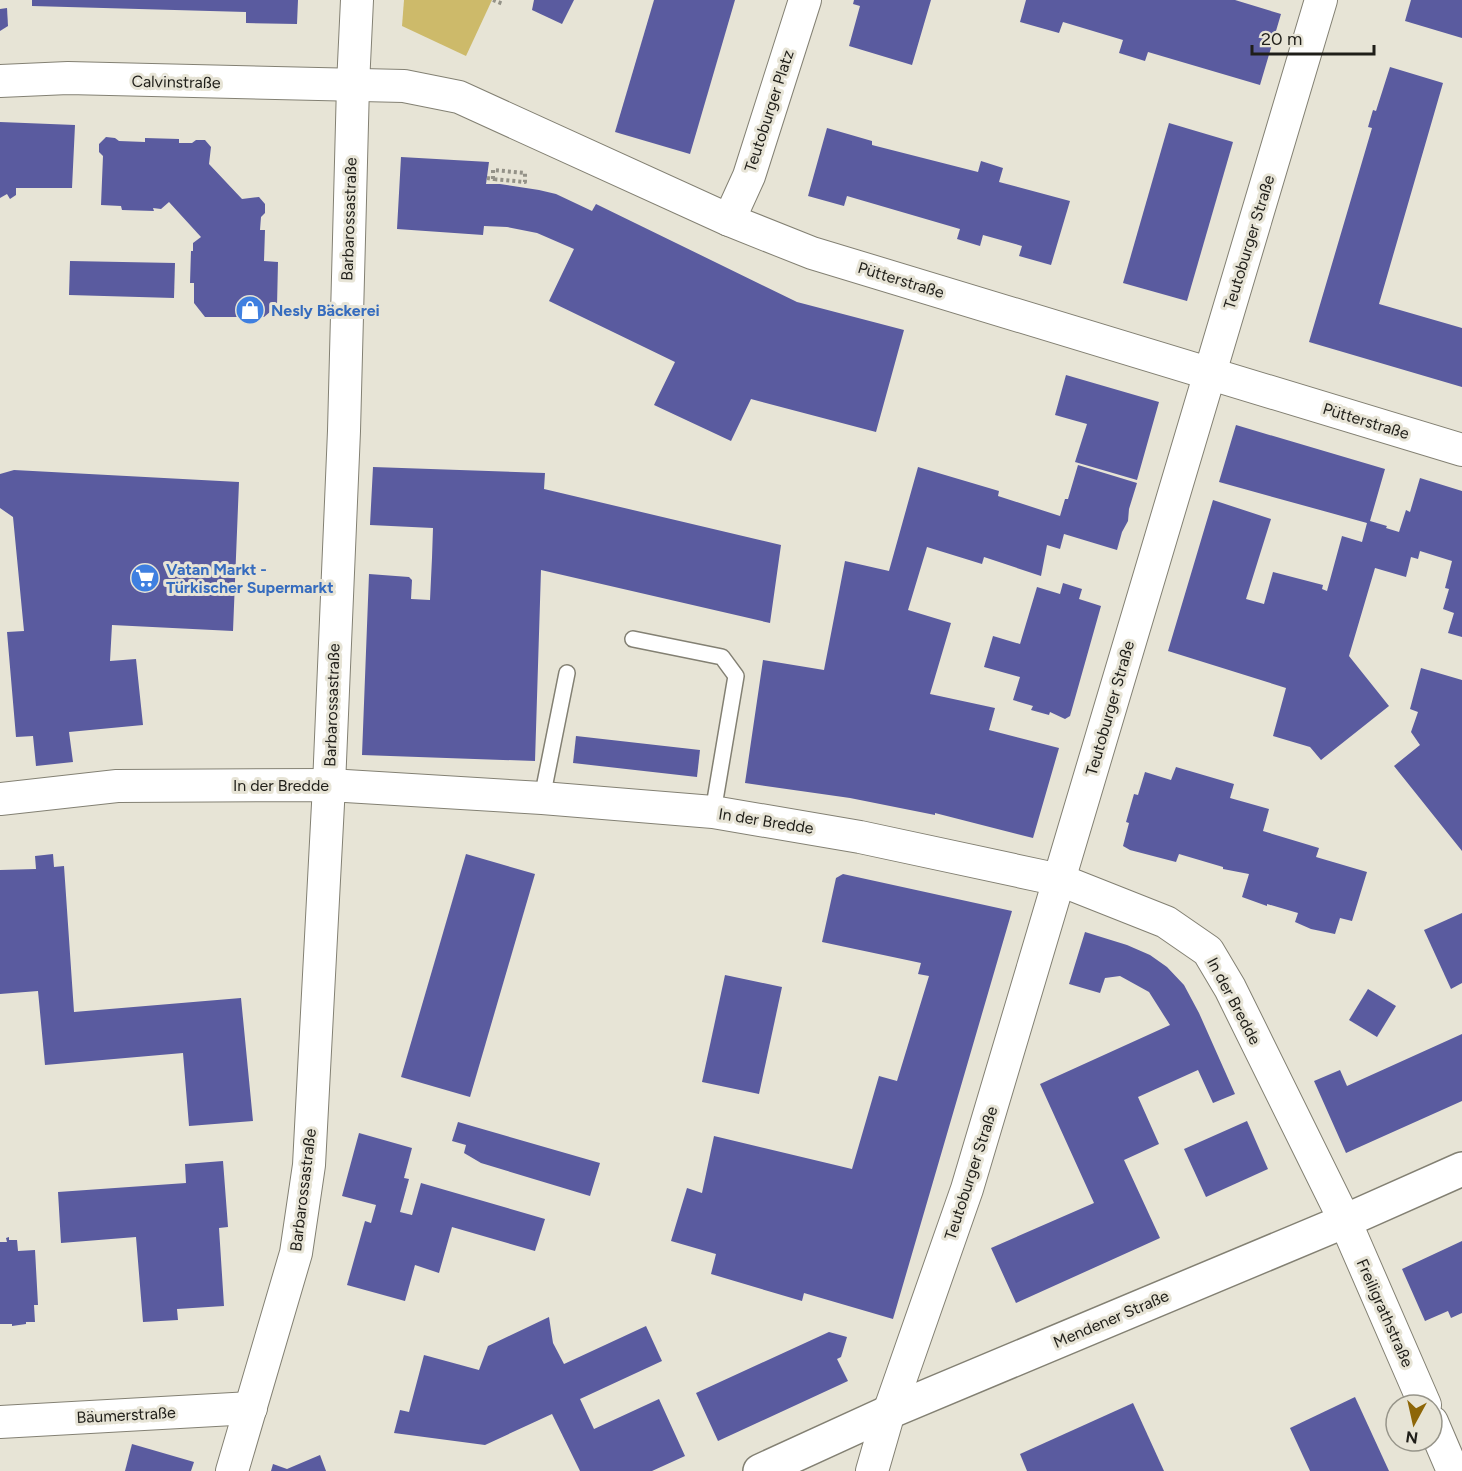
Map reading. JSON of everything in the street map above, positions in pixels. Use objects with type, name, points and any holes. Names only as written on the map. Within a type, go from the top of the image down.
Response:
[{"type":"main road","name":"Mendener Straße","points":[[760,1471],[889,1412],[1345,1221],[1462,1168]]},
{"type":"street","name":"Barbarossastraße","points":[[232,1471],[297,1253],[309,1165],[329,785],[344,431],[357,0]]},
{"type":"street","name":"Teutoburger Platz","points":[[729,220],[749,176],[805,0]]},
{"type":"street","name":"Teutoburger Straße","points":[[872,1471],[889,1412],[967,1189],[1321,0]]},
{"type":"street","name":"Calvinstraße","points":[[0,81],[68,78],[353,85]]},
{"type":"street","name":"Pütterstraße","points":[[353,85],[404,86],[459,97],[729,220],[812,253],[1462,450]]},
{"type":"street","name":"In der Bredde","points":[[0,799],[117,786],[329,785],[542,798],[712,812],[860,837],[1060,880],[1166,922],[1208,951],[1230,988],[1345,1221]]},
{"type":"street","name":"Freiligrathstraße","points":[[1345,1221],[1420,1393]]},
{"type":"street","name":"Bäumerstraße","points":[[0,1422],[251,1408]]},
{"type":"street","points":[[1444,1449],[1454,1471]]},
{"type":"lane","points":[[633,639],[722,657],[736,676],[712,812]]},
{"type":"lane","points":[[542,798],[567,673]]},
{"type":"path","points":[[493,0],[503,4]]},
{"type":"path","points":[[493,170],[525,173],[525,182],[490,179],[493,170]]},
{"type":"shaded area","points":[[404,0],[492,0],[466,56],[402,26]]},
{"type":"building","points":[[32,0],[298,0],[297,24],[246,23],[246,12],[32,6]]},
{"type":"building","points":[[534,0],[574,0],[562,24],[532,10]]},
{"type":"building","points":[[654,0],[735,0],[690,154],[615,132]]},
{"type":"building","points":[[854,0],[931,0],[912,65],[849,46],[860,6],[853,4]]},
{"type":"building","points":[[1026,0],[1235,0],[1281,14],[1260,85],[1148,52],[1145,61],[1119,53],[1123,40],[1063,22],[1059,33],[1020,22]]},
{"type":"building","points":[[1411,0],[1462,0],[1462,38],[1405,21]]},
{"type":"building","points":[[7,8],[8,26],[0,31],[0,9]]},
{"type":"building","points":[[1390,67],[1443,83],[1379,304],[1462,328],[1462,387],[1309,342],[1372,128],[1368,127],[1373,110],[1376,111]]},
{"type":"building","points":[[0,122],[75,125],[72,188],[16,188],[16,195],[10,199],[7,194],[0,198]]},
{"type":"building","points":[[1169,123],[1233,142],[1187,301],[1123,283]]},
{"type":"building","points":[[827,128],[872,141],[872,145],[978,172],[981,161],[1003,168],[999,182],[1070,201],[1051,265],[1019,256],[1022,246],[983,235],[980,246],[957,239],[960,229],[847,196],[844,206],[808,196]]},
{"type":"building","points":[[106,137],[119,141],[145,142],[145,138],[179,139],[179,143],[205,140],[211,147],[209,164],[242,199],[259,197],[265,204],[260,230],[265,230],[264,261],[278,262],[277,306],[264,317],[205,317],[194,303],[194,283],[190,283],[191,251],[193,251],[193,243],[201,237],[169,202],[161,209],[153,208],[154,211],[122,210],[121,206],[101,205],[103,156],[99,152],[99,144]]},
{"type":"building","points":[[401,157],[489,162],[486,184],[500,184],[556,194],[592,211],[596,204],[797,302],[904,330],[876,432],[751,399],[731,441],[654,405],[675,362],[549,301],[574,249],[537,233],[507,227],[484,226],[483,235],[397,229]]},
{"type":"building","points":[[70,261],[175,263],[174,298],[69,295]]},
{"type":"building","points":[[1066,375],[1159,402],[1137,480],[1075,462],[1087,424],[1055,415]]},
{"type":"building","points":[[1236,425],[1385,469],[1370,521],[1399,532],[1406,510],[1410,512],[1420,478],[1462,491],[1462,637],[1448,633],[1454,613],[1443,609],[1449,589],[1445,588],[1452,561],[1420,551],[1418,559],[1411,557],[1406,577],[1375,568],[1349,656],[1389,706],[1321,760],[1310,747],[1273,736],[1286,688],[1168,651],[1213,500],[1271,519],[1246,599],[1264,604],[1273,572],[1323,585],[1322,589],[1327,591],[1342,536],[1362,542],[1367,523],[1219,482]]},
{"type":"building","points":[[1078,465],[1137,483],[1128,521],[1117,550],[1064,534],[1060,549],[1047,545],[1041,576],[984,557],[982,564],[927,547],[908,610],[951,623],[930,694],[995,708],[989,730],[1059,748],[1033,838],[935,813],[935,815],[850,798],[745,783],[763,660],[824,670],[845,561],[889,571],[918,467],[999,491],[998,496],[1060,516],[1065,499],[1068,499]]},
{"type":"building","points":[[373,467],[545,473],[544,489],[781,545],[770,623],[541,570],[535,761],[362,755],[369,574],[409,577],[412,580],[411,599],[430,600],[432,558],[433,528],[370,525]]},
{"type":"building","name":"Vatan Markt - Türkischer Supermarkt","points":[[14,470],[239,482],[233,631],[112,625],[110,661],[136,659],[143,725],[69,732],[73,762],[36,766],[33,736],[16,737],[7,632],[24,631],[13,517],[0,508],[0,474]]},
{"type":"building","points":[[1063,583],[1082,589],[1079,599],[1101,606],[1070,716],[1065,719],[1050,712],[1049,715],[1031,710],[1033,706],[1013,700],[1020,677],[984,667],[993,636],[1020,644],[1037,587],[1060,594]]},
{"type":"building","points":[[1421,668],[1462,680],[1462,851],[1394,766],[1420,745],[1411,732],[1418,712],[1410,709]]},
{"type":"building","points":[[576,736],[700,750],[697,777],[573,763]]},
{"type":"building","points":[[1176,767],[1234,784],[1230,798],[1269,809],[1263,831],[1319,848],[1316,857],[1367,872],[1352,921],[1340,918],[1335,934],[1311,929],[1295,922],[1298,913],[1242,897],[1249,874],[1223,869],[1223,867],[1179,854],[1176,862],[1130,850],[1123,846],[1129,823],[1126,822],[1134,794],[1138,795],[1145,772],[1171,780]]},
{"type":"building","points":[[53,854],[54,867],[64,866],[74,1012],[241,998],[253,1121],[189,1126],[183,1053],[45,1065],[38,991],[0,994],[0,870],[36,869],[35,856]]},
{"type":"building","points":[[466,854],[535,874],[470,1097],[401,1077]]},
{"type":"building","points":[[843,874],[1012,911],[893,1319],[804,1293],[802,1301],[711,1274],[716,1254],[671,1241],[687,1188],[702,1193],[714,1136],[852,1169],[879,1076],[897,1081],[929,976],[918,974],[921,963],[822,942],[836,878]]},
{"type":"building","points":[[1462,913],[1462,983],[1451,989],[1424,930]]},
{"type":"building","points":[[1085,932],[1150,955],[1167,967],[1184,985],[1235,1094],[1213,1103],[1198,1070],[1138,1097],[1159,1144],[1124,1160],[1160,1238],[1016,1303],[991,1248],[1094,1203],[1040,1084],[1170,1025],[1149,992],[1120,976],[1105,978],[1100,993],[1069,984]]},
{"type":"building","points":[[725,975],[782,987],[759,1094],[702,1082]]},
{"type":"building","points":[[1368,989],[1396,1006],[1377,1037],[1349,1020]]},
{"type":"building","points":[[1462,1034],[1462,1101],[1346,1153],[1314,1081],[1340,1070],[1347,1086]]},
{"type":"building","points":[[1247,1121],[1268,1169],[1206,1197],[1184,1149]]},
{"type":"building","points":[[458,1122],[600,1163],[590,1196],[481,1163],[464,1153],[466,1145],[452,1141]]},
{"type":"building","points":[[359,1133],[412,1148],[404,1178],[409,1179],[400,1212],[412,1215],[421,1183],[545,1219],[535,1251],[452,1227],[439,1273],[415,1265],[405,1301],[347,1285],[365,1221],[371,1223],[376,1205],[342,1196]]},
{"type":"building","points":[[223,1161],[228,1227],[219,1228],[224,1306],[177,1309],[178,1320],[143,1322],[136,1237],[61,1243],[58,1192],[186,1183],[185,1164]]},
{"type":"building","points":[[9,1237],[9,1240],[17,1240],[18,1251],[35,1250],[38,1305],[34,1305],[35,1322],[12,1326],[12,1324],[0,1324],[0,1242],[7,1242],[6,1238]]},
{"type":"building","points":[[1462,1241],[1462,1313],[1451,1318],[1448,1311],[1425,1321],[1402,1269]]},
{"type":"building","points":[[549,1317],[553,1343],[564,1364],[646,1326],[662,1361],[580,1399],[594,1429],[659,1399],[685,1456],[652,1471],[580,1471],[552,1414],[485,1445],[394,1433],[400,1410],[409,1412],[424,1355],[479,1370],[488,1346]]},
{"type":"building","points":[[829,1332],[847,1337],[841,1357],[837,1359],[848,1381],[718,1441],[696,1393]]},
{"type":"building","points":[[1355,1397],[1389,1471],[1310,1471],[1290,1428]]},
{"type":"building","points":[[1133,1403],[1164,1471],[1027,1471],[1020,1454]]},
{"type":"building","points":[[132,1444],[194,1462],[191,1471],[125,1471]]},
{"type":"building","points":[[320,1455],[326,1471],[271,1471],[273,1464],[287,1469]]},
{"type":"place","name":"Nesly Bäckerei","points":[[250,310]]},
{"type":"place","name":"Vatan Markt - Türkischer Supermarkt","points":[[145,578]]}]
